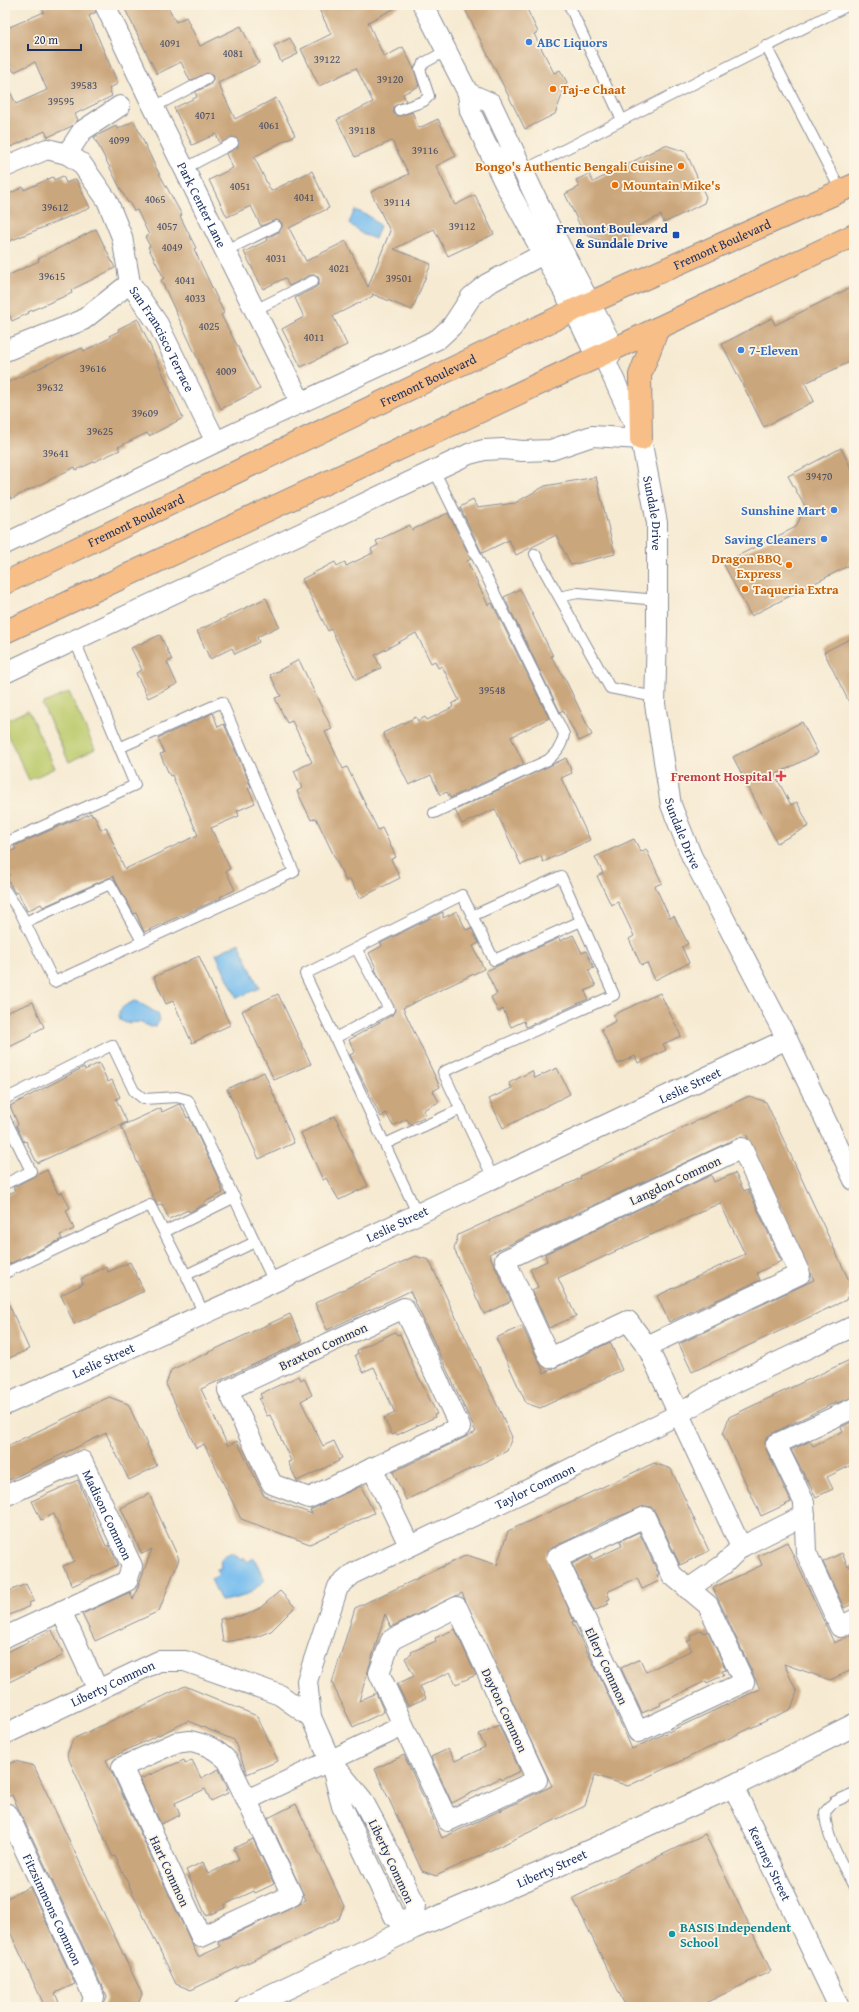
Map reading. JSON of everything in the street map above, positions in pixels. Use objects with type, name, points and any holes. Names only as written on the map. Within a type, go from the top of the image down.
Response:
[{"type":"main road","name":"Fremont Boulevard","points":[[5,583],[583,306],[847,188]]},
{"type":"main road","points":[[5,632],[606,356],[658,328],[854,234]]},
{"type":"main road","points":[[641,439],[640,375],[658,328]]},
{"type":"street","name":"Park Center Lane","points":[[105,5],[184,169],[301,403]]},
{"type":"street","name":"Sundale Drive","points":[[423,5],[468,93],[470,112],[543,254],[583,306]]},
{"type":"street","name":"Sundale Drive","points":[[468,93],[491,103],[545,217],[641,439],[659,533],[655,697],[671,805],[692,857],[787,1039],[854,1180]]},
{"type":"street","points":[[5,167],[47,149],[67,154],[82,131],[120,106]]},
{"type":"street","name":"San Francisco Terrace","points":[[67,154],[81,163],[107,200],[122,237],[130,283],[158,324],[216,442]]},
{"type":"street","points":[[5,544],[216,442],[438,339],[452,326],[471,297],[487,284],[543,254]]},
{"type":"street","points":[[5,351],[83,320],[130,283]]},
{"type":"street","points":[[5,673],[469,454],[484,450],[504,449],[522,451],[551,450],[592,436],[641,439]]},
{"type":"street","name":"Leslie Street","points":[[5,1405],[274,1282],[787,1039]]},
{"type":"street","name":"Langdon Common","points":[[742,1148],[800,1274],[647,1346],[628,1321],[550,1358],[505,1260],[742,1148]]},
{"type":"street","name":"Braxton Common","points":[[404,1308],[460,1427],[372,1468],[309,1498],[272,1484],[228,1390],[404,1308]]},
{"type":"street","name":"Taylor Common","points":[[311,1717],[307,1682],[338,1587],[354,1573],[542,1483],[679,1414],[713,1394],[854,1326]]},
{"type":"street","points":[[647,1346],[741,1547]]},
{"type":"street","points":[[854,1408],[776,1444],[804,1502],[806,1552],[840,1626],[854,1620]]},
{"type":"street","name":"Madison Common","points":[[5,1496],[82,1461],[132,1566],[127,1580],[5,1637]]},
{"type":"street","points":[[372,1468],[410,1545]]},
{"type":"street","points":[[688,1589],[723,1565],[741,1547],[804,1515]]},
{"type":"street","name":"Ellery Common","points":[[645,1517],[672,1575],[688,1589],[708,1605],[744,1682],[638,1732],[557,1558],[645,1517]]},
{"type":"street","name":"Dayton Common","points":[[457,1607],[537,1780],[448,1821],[403,1726],[379,1673],[391,1640],[457,1607]]},
{"type":"street","points":[[61,1611],[98,1690]]},
{"type":"street","name":"Liberty Common","points":[[5,1734],[159,1661],[184,1661],[280,1695],[311,1717],[330,1760],[342,1806],[394,1916],[413,1928],[415,1904],[376,1825],[362,1799],[330,1760]]},
{"type":"street","points":[[247,1800],[403,1726]]},
{"type":"street","name":"Liberty Street","points":[[247,2007],[413,1928],[541,1873],[733,1786],[854,1726]]},
{"type":"street","name":"Hart Common","points":[[190,1741],[205,1744],[218,1750],[228,1761],[247,1800],[292,1895],[201,1937],[122,1767],[174,1743],[190,1741]]},
{"type":"street","name":"Kearney Street","points":[[733,1786],[839,2007]]},
{"type":"street","name":"Fitzsimmons Common","points":[[5,1816],[8,1814],[94,1997],[91,2007]]},
{"type":"street","points":[[356,1835],[376,1825]]},
{"type":"lane","points":[[569,5],[622,120]]},
{"type":"lane","points":[[482,136],[503,155],[514,169],[524,170],[849,5]]},
{"type":"lane","points":[[766,46],[847,188]]},
{"type":"lane","points":[[399,110],[424,101],[429,96],[420,69],[424,63],[446,51]]},
{"type":"lane","points":[[154,107],[207,79]]},
{"type":"lane","points":[[184,169],[233,143]]},
{"type":"lane","points":[[225,251],[276,226]]},
{"type":"lane","points":[[255,310],[313,281]]},
{"type":"lane","points":[[434,470],[564,734],[563,743],[556,753],[548,760],[434,812]]},
{"type":"lane","points":[[535,554],[610,688],[655,697]]},
{"type":"lane","points":[[559,597],[578,593],[658,600]]},
{"type":"lane","points":[[5,843],[135,785],[75,641]]},
{"type":"lane","points":[[5,890],[24,922],[54,982],[294,872],[222,702],[120,748]]},
{"type":"lane","points":[[472,916],[561,876],[614,996],[443,1072],[493,1178]]},
{"type":"lane","points":[[24,922],[110,884],[142,942]]},
{"type":"lane","points":[[417,1213],[305,974],[462,895],[494,960],[581,921]]},
{"type":"lane","points":[[335,1038],[390,1009],[356,948]]},
{"type":"lane","points":[[5,1099],[112,1045],[134,1091],[144,1099],[178,1097],[188,1100],[235,1196],[274,1282]]},
{"type":"lane","points":[[385,1144],[461,1109]]},
{"type":"lane","points":[[5,1184],[31,1171],[6,1124]]},
{"type":"lane","points":[[164,1232],[235,1196]]},
{"type":"lane","points":[[5,1273],[150,1205],[204,1314]]},
{"type":"lane","points":[[186,1275],[255,1242]]},
{"type":"lane","points":[[854,1793],[834,1802],[825,1812],[825,1823],[832,1845],[854,1887]]},
{"type":"green space","points":[[69,692],[95,749],[69,762],[42,704]]},
{"type":"green space","points":[[28,710],[55,768],[29,780],[5,729],[5,721]]},
{"type":"water","points":[[355,210],[369,216],[380,226],[375,239],[362,234],[349,223]]},
{"type":"water","points":[[239,943],[259,988],[237,998],[216,954]]},
{"type":"water","points":[[134,1001],[158,1014],[160,1020],[156,1026],[151,1027],[140,1022],[126,1023],[120,1020],[120,1010]]},
{"type":"water","points":[[230,1553],[234,1553],[241,1560],[245,1558],[247,1562],[254,1558],[265,1580],[245,1595],[235,1599],[221,1601],[211,1579],[219,1575],[217,1570],[221,1569],[220,1563],[222,1558]]},
{"type":"building","points":[[50,5],[94,5],[96,12],[89,16],[118,84],[109,88],[112,96],[75,114],[78,120],[72,126],[48,137],[45,131],[11,147],[10,144],[5,146],[5,81],[16,104],[47,90],[35,62],[14,72],[5,54],[5,29],[44,12],[42,8]]},
{"type":"building","points":[[123,5],[167,5],[176,22],[186,17],[200,46],[241,26],[259,63],[218,83],[235,119],[276,98],[295,135],[254,157],[271,191],[312,171],[329,208],[289,228],[306,261],[346,241],[368,287],[390,231],[371,192],[409,174],[392,141],[355,157],[337,120],[373,102],[356,68],[319,86],[301,49],[331,34],[317,5],[401,5],[368,22],[384,57],[403,47],[414,69],[419,86],[403,94],[406,101],[394,106],[393,113],[398,116],[412,112],[419,128],[438,119],[456,156],[436,166],[455,205],[475,195],[494,234],[448,256],[434,229],[394,249],[431,264],[412,310],[372,294],[373,296],[333,316],[347,345],[301,367],[282,329],[304,317],[295,298],[316,287],[319,284],[319,278],[316,275],[310,275],[289,286],[285,278],[263,289],[244,252],[268,240],[267,238],[279,232],[282,227],[282,223],[276,220],[261,226],[251,206],[227,217],[209,180],[233,168],[226,154],[238,147],[239,140],[233,137],[220,143],[216,134],[192,145],[174,108],[197,97],[195,92],[210,85],[213,80],[213,76],[207,73],[190,81],[181,62],[157,74]]},
{"type":"building","points":[[463,5],[525,5],[538,32],[534,34],[554,73],[560,70],[567,82],[555,114],[525,129]]},
{"type":"building","points":[[290,38],[298,54],[281,62],[274,46]]},
{"type":"building","points":[[134,121],[155,166],[182,215],[180,216],[196,248],[194,249],[224,313],[221,315],[260,389],[221,409],[161,280],[164,278],[148,247],[150,246],[145,237],[149,235],[137,210],[134,211],[129,202],[128,203],[94,137],[116,126],[118,129]]},
{"type":"building","points":[[665,145],[686,152],[706,197],[704,203],[664,223],[661,215],[624,233],[628,240],[616,246],[584,234],[565,194],[579,187],[576,180],[589,174],[593,182]]},
{"type":"building","points":[[63,176],[66,183],[76,179],[90,208],[5,243],[5,196],[23,187],[24,190],[53,177],[54,180]]},
{"type":"building","points":[[96,229],[115,268],[71,290],[72,293],[28,312],[29,313],[12,321],[9,314],[5,316],[5,277],[39,261],[38,259]]},
{"type":"building","points":[[854,286],[854,360],[805,383],[814,401],[764,427],[722,344],[772,318],[775,325]]},
{"type":"building","points":[[138,319],[183,418],[149,436],[147,433],[118,447],[120,450],[76,470],[75,467],[11,499],[5,485],[5,384],[82,348],[84,351],[110,338],[109,336],[119,331],[118,329]]},
{"type":"building","points":[[841,448],[854,474],[854,548],[848,566],[751,616],[723,563],[796,527],[805,507],[788,476]]},
{"type":"building","points":[[596,477],[615,554],[571,565],[556,535],[516,555],[509,540],[482,553],[460,507],[473,500],[477,508],[515,503],[545,486]]},
{"type":"building","points":[[448,513],[471,559],[467,561],[488,605],[492,603],[549,718],[511,737],[524,764],[450,798],[447,792],[440,795],[431,775],[409,785],[383,733],[416,717],[418,721],[425,717],[427,720],[453,707],[452,704],[459,700],[442,666],[438,668],[435,661],[431,663],[416,633],[375,655],[381,668],[356,680],[331,629],[328,631],[302,579],[335,562],[337,566],[345,562],[346,566],[373,553],[371,549],[378,545],[376,541],[410,525],[412,530]]},
{"type":"building","points":[[520,589],[553,656],[551,656],[566,681],[592,735],[579,741],[563,710],[560,712],[504,597]]},
{"type":"building","points":[[266,598],[279,626],[257,637],[259,642],[235,654],[232,648],[210,659],[197,631]]},
{"type":"building","points":[[160,635],[172,660],[167,662],[177,684],[148,698],[136,673],[142,670],[131,648]]},
{"type":"building","points":[[854,637],[854,712],[824,652]]},
{"type":"building","points":[[299,660],[332,729],[325,732],[343,769],[347,767],[378,830],[382,828],[396,857],[391,859],[400,878],[360,898],[350,879],[346,881],[316,818],[311,820],[297,791],[302,788],[294,771],[312,762],[292,721],[287,723],[275,698],[281,696],[270,675]]},
{"type":"building","points":[[213,713],[218,727],[224,724],[251,787],[248,788],[255,803],[237,811],[239,816],[211,828],[230,869],[226,871],[235,890],[220,897],[221,898],[144,932],[136,913],[134,914],[113,876],[43,907],[41,904],[27,911],[18,892],[15,893],[6,877],[10,875],[5,865],[5,854],[16,849],[14,846],[91,813],[92,816],[94,815],[101,830],[106,827],[125,869],[198,835],[172,775],[170,776],[160,754],[164,753],[158,738]]},
{"type":"building","points":[[802,722],[818,753],[775,775],[791,805],[797,802],[809,826],[777,843],[733,757]]},
{"type":"building","points":[[566,758],[572,773],[561,778],[590,840],[543,862],[541,856],[521,865],[495,809],[462,824],[455,810]]},
{"type":"building","points":[[634,839],[641,852],[646,849],[662,883],[655,886],[670,918],[674,916],[688,944],[682,947],[689,963],[655,980],[647,963],[641,965],[629,939],[634,936],[618,902],[611,905],[597,876],[603,873],[595,857]]},
{"type":"building","points":[[457,911],[466,930],[471,928],[479,943],[473,946],[484,969],[403,1008],[440,1087],[433,1091],[439,1102],[423,1110],[426,1116],[410,1124],[407,1119],[393,1126],[386,1113],[381,1117],[350,1055],[355,1052],[349,1040],[392,1015],[395,1010],[369,953],[382,946],[381,943],[443,912],[443,918]]},
{"type":"building","points":[[573,935],[582,953],[586,951],[594,968],[588,970],[596,986],[585,991],[588,999],[526,1027],[524,1021],[511,1027],[503,1009],[498,1012],[491,997],[497,994],[486,971],[559,938],[560,941]]},
{"type":"building","points":[[199,956],[230,1025],[192,1043],[173,1001],[166,1004],[154,977]]},
{"type":"building","points":[[660,993],[681,1036],[663,1044],[666,1050],[638,1063],[635,1056],[618,1064],[601,1029],[616,1021],[613,1015]]},
{"type":"building","points":[[278,994],[311,1064],[274,1080],[242,1011]]},
{"type":"building","points":[[33,1002],[44,1027],[31,1034],[32,1036],[5,1049],[5,1013]]},
{"type":"building","points":[[99,1063],[108,1082],[112,1080],[120,1097],[116,1099],[127,1122],[37,1163],[26,1141],[24,1142],[16,1125],[18,1124],[10,1106],[84,1067],[85,1070]]},
{"type":"building","points":[[557,1068],[570,1094],[503,1128],[489,1099],[512,1088],[509,1083],[532,1071],[535,1078]]},
{"type":"building","points":[[264,1072],[294,1143],[259,1159],[227,1089]]},
{"type":"building","points":[[749,1096],[766,1102],[851,1285],[846,1300],[692,1372],[679,1344],[814,1280],[746,1134],[489,1254],[511,1301],[484,1314],[454,1249],[458,1235],[581,1178],[580,1176]]},
{"type":"building","points":[[179,1104],[181,1105],[187,1118],[189,1117],[218,1178],[223,1193],[204,1202],[205,1204],[189,1212],[188,1210],[169,1219],[162,1204],[158,1206],[155,1201],[121,1126],[161,1108],[162,1112]]},
{"type":"building","points":[[335,1116],[368,1186],[339,1200],[326,1178],[323,1180],[301,1133]]},
{"type":"building","points":[[47,1170],[58,1194],[62,1192],[70,1208],[66,1210],[74,1229],[60,1235],[62,1239],[5,1266],[5,1196],[15,1191],[13,1187]]},
{"type":"building","points":[[735,1173],[744,1191],[748,1189],[781,1261],[757,1273],[760,1280],[669,1322],[657,1296],[745,1254],[720,1203],[558,1278],[576,1316],[549,1328],[532,1290],[538,1287],[530,1269],[547,1261],[545,1254],[711,1175],[714,1182]]},
{"type":"building","points":[[415,1256],[429,1260],[512,1437],[507,1451],[406,1500],[393,1472],[476,1432],[410,1291],[327,1330],[315,1303]]},
{"type":"building","points":[[130,1262],[144,1291],[74,1324],[61,1295],[83,1284],[81,1279],[106,1267],[108,1272]]},
{"type":"building","points":[[5,1296],[29,1349],[5,1360]]},
{"type":"building","points":[[290,1314],[302,1342],[201,1389],[228,1446],[237,1441],[264,1496],[312,1514],[310,1510],[361,1486],[374,1513],[310,1544],[241,1519],[204,1444],[196,1448],[166,1384],[171,1370]]},
{"type":"building","points":[[522,1326],[544,1373],[610,1342],[622,1370],[540,1408],[526,1403],[496,1338]]},
{"type":"building","points":[[395,1332],[397,1335],[400,1334],[414,1368],[437,1414],[434,1415],[435,1417],[397,1435],[396,1433],[392,1435],[384,1418],[395,1413],[374,1367],[363,1372],[355,1355],[358,1353],[357,1350]]},
{"type":"building","points":[[854,1358],[854,1397],[830,1405],[771,1434],[766,1438],[766,1449],[791,1502],[761,1516],[723,1434],[729,1417]]},
{"type":"building","points":[[299,1376],[301,1380],[304,1378],[312,1395],[301,1401],[323,1446],[334,1441],[342,1458],[338,1460],[339,1461],[297,1481],[288,1462],[291,1461],[270,1415],[267,1416],[259,1399],[262,1398],[260,1394]]},
{"type":"building","points":[[109,1397],[128,1404],[157,1466],[129,1480],[106,1433],[5,1482],[5,1447]]},
{"type":"building","points":[[854,1421],[854,1464],[827,1477],[833,1489],[816,1497],[791,1450],[810,1441],[813,1446],[843,1431],[841,1427]]},
{"type":"building","points":[[654,1463],[671,1469],[709,1551],[680,1565],[655,1512],[651,1507],[646,1506],[609,1520],[552,1548],[547,1552],[546,1557],[574,1621],[572,1622],[600,1677],[632,1749],[760,1689],[713,1588],[762,1565],[758,1556],[787,1542],[834,1643],[854,1634],[854,1669],[830,1680],[784,1664],[797,1692],[791,1709],[628,1786],[595,1775],[585,1806],[436,1876],[422,1871],[375,1769],[404,1755],[442,1838],[552,1786],[462,1593],[391,1627],[385,1614],[359,1701],[376,1693],[384,1712],[353,1727],[332,1683],[355,1608],[467,1555],[497,1565],[508,1531]]},
{"type":"building","points":[[78,1480],[106,1546],[109,1545],[118,1565],[72,1586],[63,1566],[74,1561],[54,1514],[41,1520],[32,1501]]},
{"type":"building","points":[[149,1494],[179,1559],[159,1611],[95,1641],[82,1614],[130,1592],[133,1600],[152,1549],[142,1554],[121,1508]]},
{"type":"building","points":[[639,1532],[659,1575],[657,1576],[659,1581],[642,1589],[637,1578],[607,1592],[610,1599],[607,1600],[609,1604],[594,1611],[572,1564],[590,1555],[592,1560],[622,1546],[620,1541]]},
{"type":"building","points":[[842,1553],[848,1567],[854,1564],[854,1603],[844,1608],[823,1562]]},
{"type":"building","points":[[26,1584],[34,1601],[29,1603],[30,1606],[5,1617],[5,1593]]},
{"type":"building","points":[[280,1591],[295,1607],[271,1631],[256,1637],[223,1642],[220,1619],[246,1615],[260,1608]]},
{"type":"building","points":[[455,1629],[476,1675],[456,1684],[450,1672],[420,1686],[426,1698],[408,1706],[397,1684],[414,1676],[405,1658],[412,1654],[411,1652],[436,1641],[435,1638]]},
{"type":"building","points":[[52,1630],[64,1655],[5,1684],[5,1653]]},
{"type":"building","points":[[702,1630],[704,1633],[708,1631],[726,1670],[722,1671],[724,1675],[707,1683],[706,1681],[660,1703],[661,1705],[642,1713],[621,1668],[640,1659],[646,1672],[692,1650],[687,1641],[691,1640],[690,1636]]},
{"type":"building","points":[[185,1686],[257,1716],[278,1761],[247,1774],[234,1740],[188,1721],[106,1760],[198,1957],[220,1947],[218,1942],[306,1900],[268,1818],[296,1804],[344,1906],[339,1919],[191,1990],[176,1984],[115,1856],[113,1857],[67,1755],[73,1739]]},
{"type":"building","points":[[499,1725],[520,1771],[501,1780],[500,1778],[452,1803],[431,1757],[448,1749],[455,1761],[485,1747],[479,1734]]},
{"type":"building","points":[[184,1760],[185,1763],[192,1760],[201,1778],[219,1769],[228,1789],[226,1790],[228,1793],[211,1801],[205,1789],[175,1803],[180,1815],[161,1824],[140,1779]]},
{"type":"building","points":[[15,1761],[34,1766],[142,1994],[137,2007],[103,2007],[107,1997],[12,1795],[5,1798],[5,1766]]},
{"type":"building","name":"BASIS Independent School","points":[[705,1834],[771,1971],[697,2007],[626,2007],[573,1898]]},
{"type":"building","points":[[253,1839],[274,1884],[255,1893],[254,1891],[224,1905],[225,1908],[206,1916],[186,1870],[203,1862],[208,1874],[239,1859],[234,1848]]},
{"type":"building","points":[[30,1887],[75,1984],[55,1993],[61,2007],[45,2007],[5,1921],[5,1899]]},
{"type":"place","name":"ABC Liquors","points":[[529,42]]},
{"type":"place","name":"Taj-e Chaat","points":[[553,89]]},
{"type":"place","name":"Bongo's Authentic Bengali Cuisine","points":[[681,166]]},
{"type":"place","name":"Mountain Mike's","points":[[615,185]]},
{"type":"place","name":"Fremont Boulevard & Sundale Drive","points":[[676,235]]},
{"type":"place","name":"7-Eleven","points":[[741,350]]},
{"type":"place","name":"Sunshine Mart","points":[[834,510]]},
{"type":"place","name":"Saving Cleaners","points":[[824,539]]},
{"type":"place","name":"Dragon BBQ Express","points":[[789,565]]},
{"type":"place","name":"Taqueria Extra","points":[[745,589]]},
{"type":"place","name":"Fremont Hospital","points":[[781,776]]},
{"type":"place","name":"BASIS Independent School","points":[[672,1934]]}]
